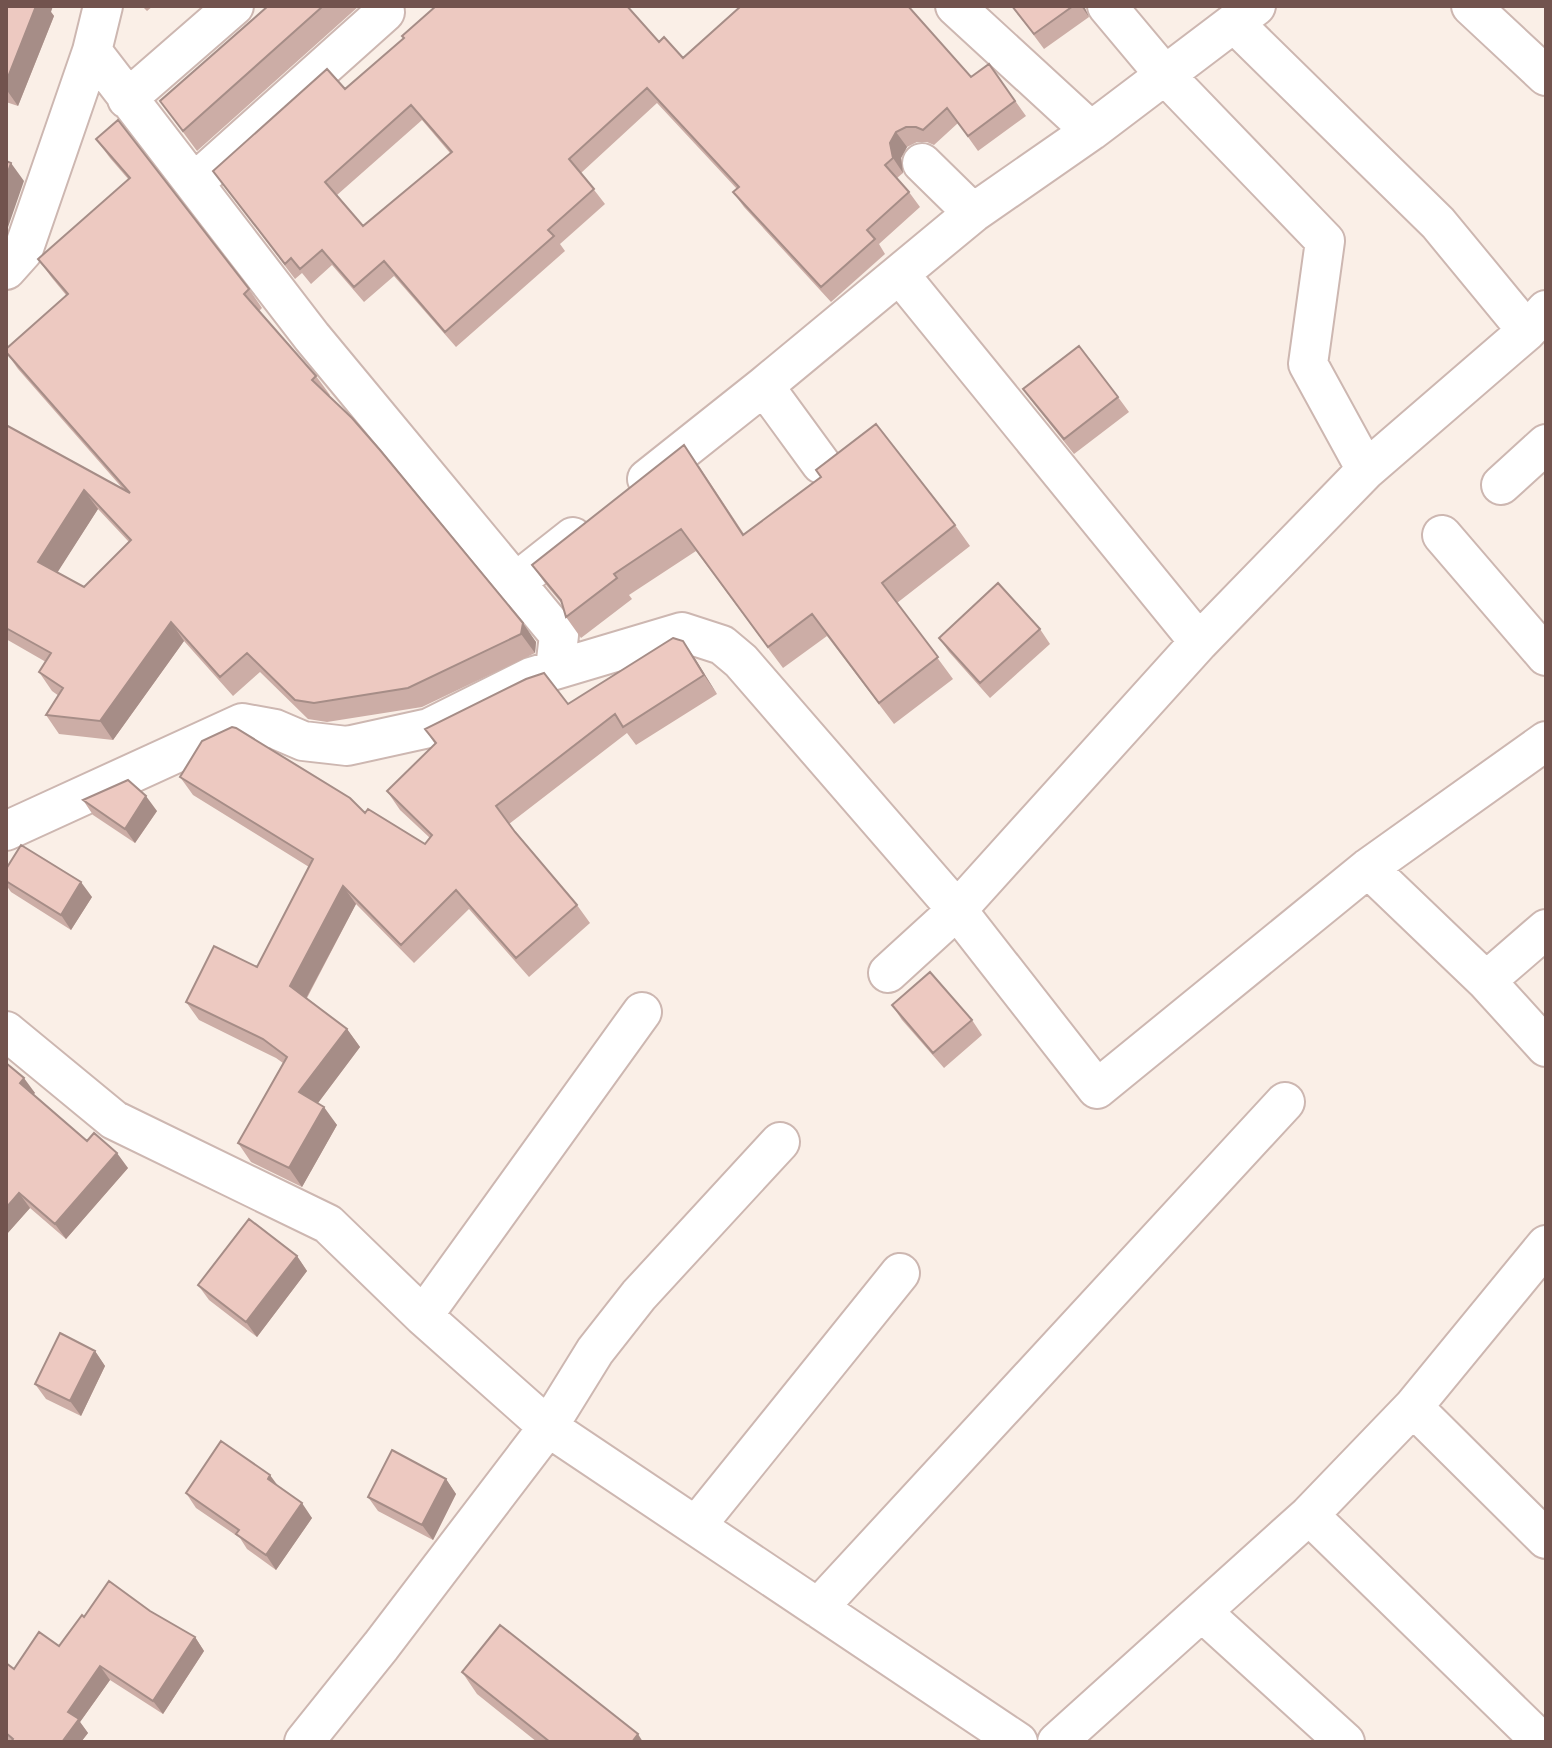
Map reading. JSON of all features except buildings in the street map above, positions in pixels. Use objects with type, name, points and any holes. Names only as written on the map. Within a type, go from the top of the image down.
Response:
[{"type":"street","points":[[6,269],[17,261],[23,251],[92,51],[103,6]]},
{"type":"street","points":[[127,99],[234,6]]},
{"type":"street","points":[[955,6],[1091,131]]},
{"type":"street","points":[[1107,6],[1164,74],[1325,241],[1308,364],[1366,470]]},
{"type":"street","points":[[1471,6],[1546,76]]},
{"type":"street","points":[[194,183],[385,12]]},
{"type":"street","points":[[516,582],[764,386],[973,213],[1091,131],[1246,15],[1438,223],[1536,320],[1366,470],[1199,642],[957,910],[888,973]]},
{"type":"street","points":[[92,51],[312,337],[559,635],[555,669]]},
{"type":"street","points":[[922,163],[973,213]]},
{"type":"street","points":[[900,275],[1199,642]]},
{"type":"street","points":[[764,386],[821,464]]},
{"type":"street","points":[[1501,485],[1546,444]]},
{"type":"street","points":[[1442,535],[1546,656]]},
{"type":"street","points":[[6,831],[242,723],[275,729],[303,741],[347,746],[429,728],[531,677],[682,632],[722,645],[741,661],[957,910],[1097,1089],[1368,868],[1546,741]]},
{"type":"street","points":[[1368,868],[1486,981],[1546,1047]]},
{"type":"street","points":[[1486,981],[1546,929]]},
{"type":"street","points":[[423,1316],[642,1012]]},
{"type":"street","points":[[6,1031],[114,1120],[328,1224],[423,1316],[548,1427],[1018,1742]]},
{"type":"street","points":[[818,1608],[1285,1102]]},
{"type":"street","points":[[304,1742],[548,1427],[595,1351],[639,1295],[780,1142]]},
{"type":"street","points":[[1057,1742],[1309,1515],[1413,1407],[1546,1245]]},
{"type":"street","points":[[696,1526],[900,1273]]},
{"type":"street","points":[[1413,1407],[1546,1539]]},
{"type":"street","points":[[1309,1515],[1542,1742]]},
{"type":"street","points":[[1202,1612],[1345,1742]]}]
